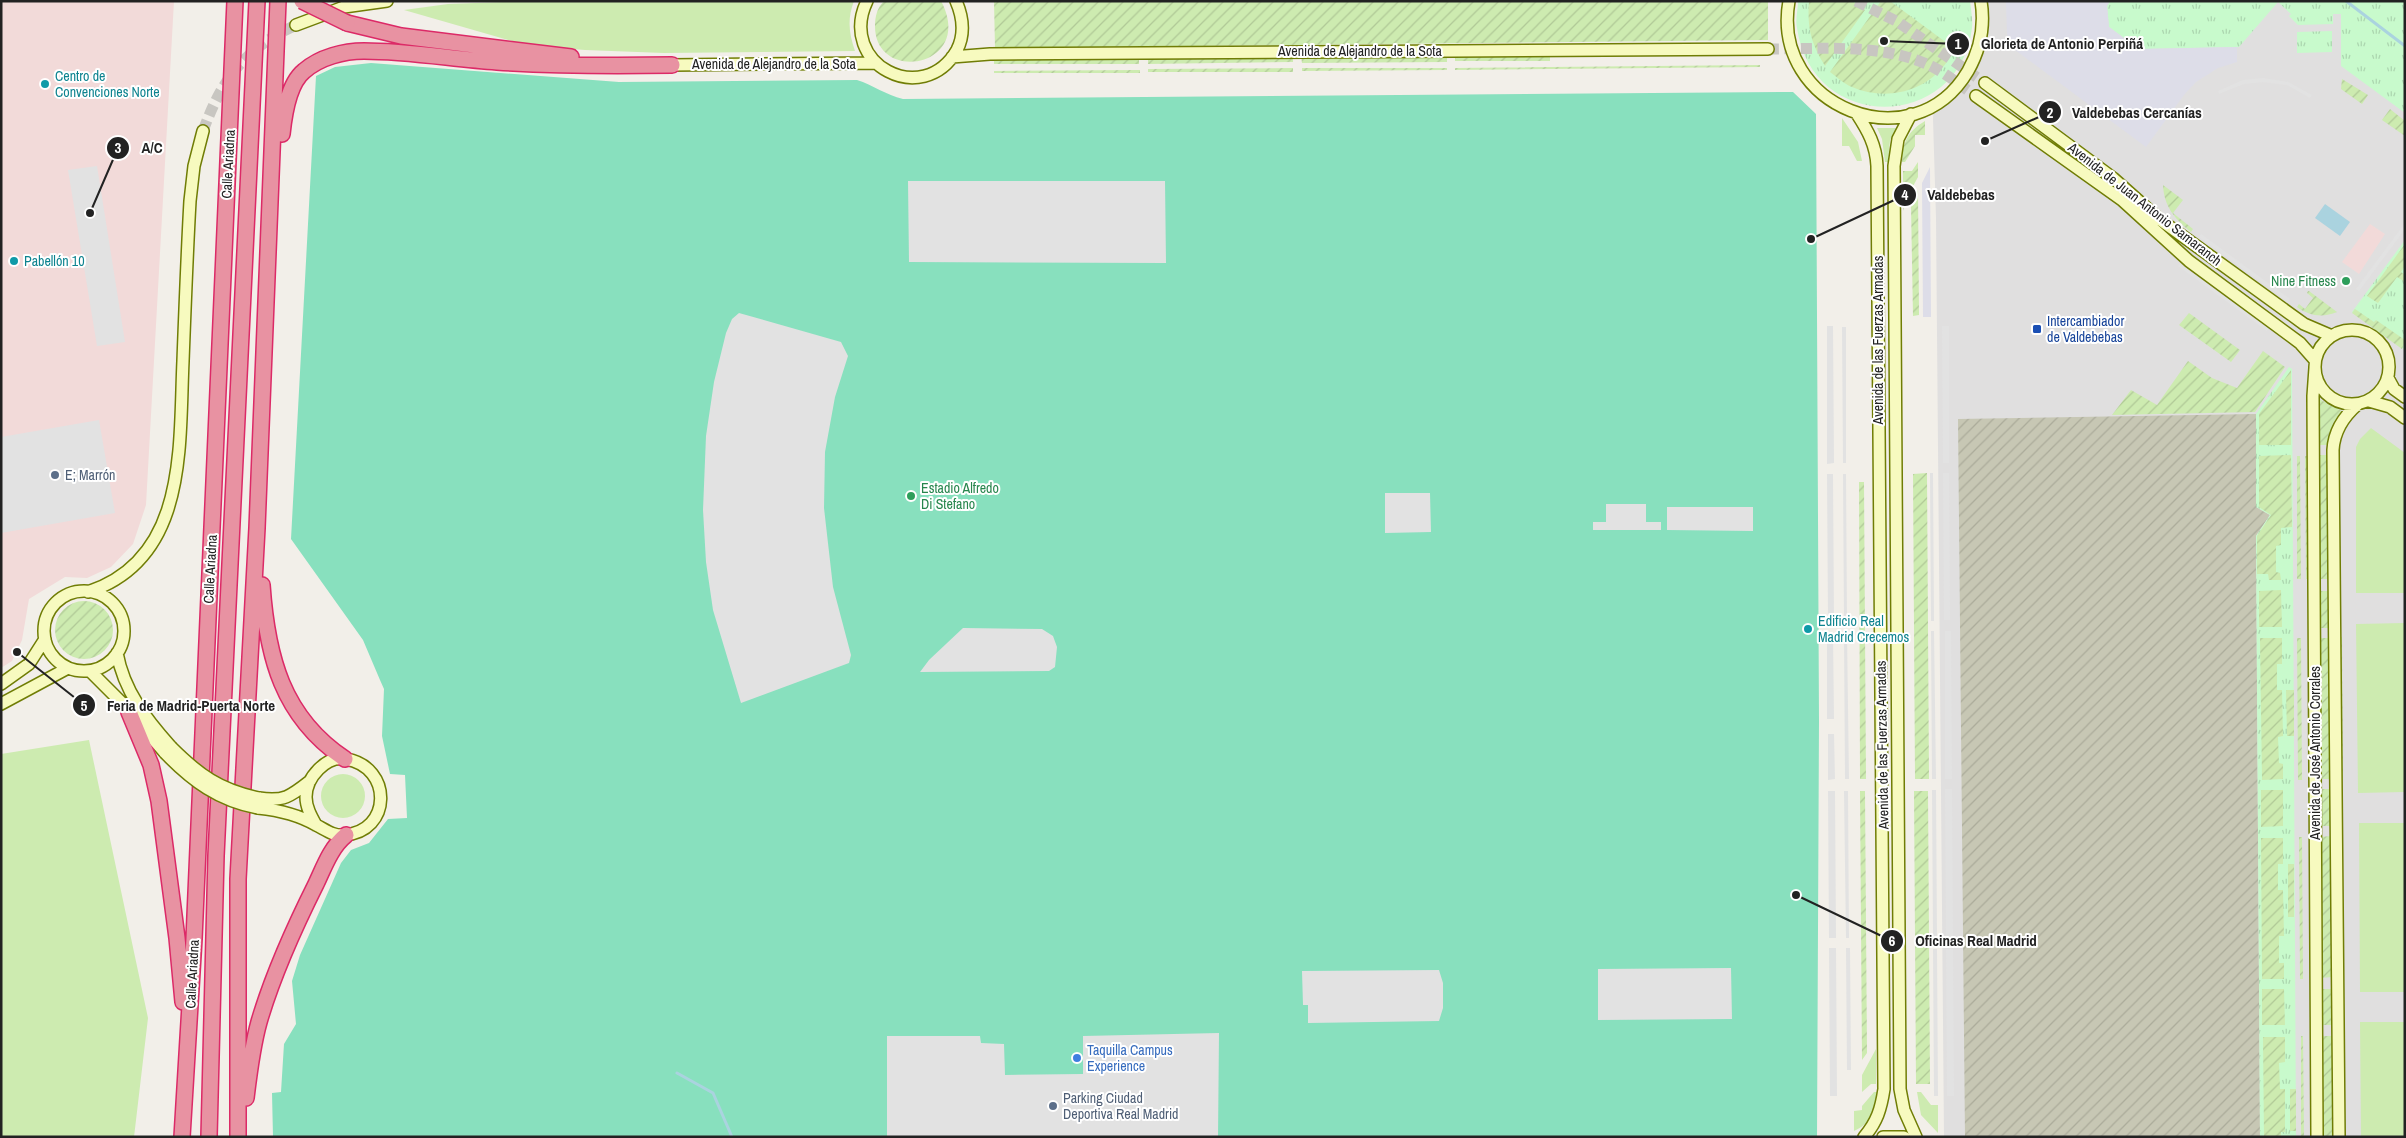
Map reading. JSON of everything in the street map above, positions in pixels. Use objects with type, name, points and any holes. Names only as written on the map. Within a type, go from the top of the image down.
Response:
[{"type":"highway","name":"Calle Ariadna","points":[[182,1137],[235,1]]},
{"type":"highway","name":"Calle Ariadna","points":[[209,1137],[216,856],[257,1]]},
{"type":"highway","points":[[239,1137],[238,879],[257,528],[278,1]]},
{"type":"highway","points":[[302,1],[347,23],[401,36],[582,58],[672,65]]},
{"type":"highway","points":[[268,272],[275,228],[283,120],[295,84],[303,71],[318,62],[338,53],[364,51],[545,65],[672,65]]},
{"type":"highway","points":[[257,528],[265,629],[279,678],[309,728],[325,744],[345,758]]},
{"type":"highway","points":[[129,712],[151,765],[159,801],[177,938],[187,1057]]},
{"type":"highway","points":[[239,1137],[259,1023],[277,971],[296,925],[324,868],[335,847],[346,835]]},
{"type":"street","points":[[296,25],[344,7],[387,1]]},
{"type":"street","points":[[866,1],[860,19],[861,38],[864,48],[876,63],[899,76],[917,77],[939,69],[952,57],[962,34],[962,22],[956,1]]},
{"type":"street","points":[[1789,1],[1787,20],[1789,38],[1801,71],[1822,95],[1837,106],[1857,114],[1889,118],[1911,114],[1926,108],[1947,96],[1965,75],[1977,52],[1981,37],[1981,1]]},
{"type":"street","name":"Avenida de Alejandro de la Sota","points":[[952,57],[990,54],[1768,49]]},
{"type":"street","name":"Avenida de Alejandro de la Sota","points":[[672,65],[876,63]]},
{"type":"street","name":"Avenida de Juan Antonio Samaranch","points":[[1985,83],[2113,178],[2160,219],[2304,324],[2332,336]]},
{"type":"street","name":"Avenida de Juan Antonio Samaranch","points":[[1976,96],[2122,200],[2180,254],[2300,343],[2315,364]]},
{"type":"street","name":"Avenida de las Fuerzas Armadas","points":[[1857,114],[1870,136],[1876,151],[1877,166],[1883,858],[1884,1089],[1881,1108],[1875,1125],[1864,1137]]},
{"type":"street","name":"Avenida de las Fuerzas Armadas","points":[[1911,114],[1898,139],[1895,151],[1894,176],[1900,1089],[1904,1110],[1916,1137]]},
{"type":"street","points":[[88,592],[110,600],[122,619],[123,636],[117,653],[110,662],[90,671],[68,668],[53,656],[45,638],[46,621],[54,606],[69,594],[88,592],[118,578],[136,565],[152,545],[166,517],[175,484],[181,423],[190,201],[194,166],[203,132]]},
{"type":"street","points":[[2405,397],[2394,389],[2388,378],[2388,359],[2382,342],[2374,336],[2353,330],[2332,336],[2318,349],[2315,364],[2320,386],[2331,398],[2342,403],[2363,403],[2390,407],[2405,418]]},
{"type":"street","name":"Avenida de José Antonio Corrales","points":[[2315,364],[2312,396],[2317,1137]]},
{"type":"street","points":[[2363,403],[2379,394],[2388,378]]},
{"type":"street","name":"Avenida de José Antonio Corrales","points":[[2339,1137],[2333,450],[2338,431],[2344,419],[2363,403]]},
{"type":"street","points":[[1,684],[28,664],[45,638]]},
{"type":"street","points":[[117,653],[120,670],[132,696],[168,750],[188,777],[216,795],[235,803],[259,803],[279,800],[311,780],[325,764],[345,758],[358,762],[373,774],[381,792],[381,802],[374,819],[368,825],[346,835],[328,832],[316,825],[259,803]]},
{"type":"street","points":[[1,704],[68,668]]},
{"type":"street","points":[[90,671],[168,750]]},
{"type":"street","points":[[311,780],[307,788],[307,802],[316,825]]},
{"type":"street","points":[[1883,1137],[1904,1137]]},
{"type":"shaded area","points":[[1,1],[174,1],[146,505],[133,544],[111,567],[87,578],[65,577],[29,599],[22,640],[12,661],[1,668]]},
{"type":"shaded area","points":[[1981,1],[2405,1],[2405,1137],[1944,1137],[1936,218],[1933,119],[1934,105],[1971,65]]},
{"type":"shaded area","points":[[2006,1],[2110,1],[2107,6],[2109,27],[2139,49],[2237,47],[2237,62],[2218,68],[2196,82],[2184,95],[2146,147],[2011,47],[2008,43]]},
{"type":"shaded area","points":[[2263,78],[2288,82],[2312,95],[2310,98],[2287,85],[2263,82],[2244,84],[2219,94],[2218,91],[2243,80]]},
{"type":"shaded area","points":[[97,166],[125,342],[97,346],[68,170]]},
{"type":"shaded area","points":[[1930,167],[1931,317],[1923,317],[1922,183]]},
{"type":"shaded area","points":[[908,181],[1165,181],[1166,263],[909,262]]},
{"type":"shaded area","points":[[2405,223],[2405,229],[2359,291],[2356,289]]},
{"type":"shaded area","points":[[2370,224],[2385,234],[2359,274],[2342,262]]},
{"type":"shaded area","points":[[2201,234],[2290,299],[2288,302],[2199,237]]},
{"type":"shaded area","points":[[2180,264],[2269,328],[2267,331],[2178,266]]},
{"type":"shaded area","points":[[739,313],[841,342],[848,356],[835,397],[825,452],[824,508],[833,587],[851,655],[849,663],[741,703],[713,610],[706,562],[703,510],[706,436],[714,382],[726,333],[732,319]]},
{"type":"shaded area","points":[[1827,326],[1833,326],[1834,463],[1827,464]]},
{"type":"shaded area","points":[[1942,326],[1949,326],[1949,463],[1943,463]]},
{"type":"shaded area","points":[[1842,327],[1846,327],[1846,463],[1843,463]]},
{"type":"shaded area","points":[[2256,414],[2256,507],[2270,515],[2256,536],[2260,1137],[1965,1137],[1958,419]]},
{"type":"shaded area","name":"E; Marrón","points":[[99,420],[115,513],[1,533],[1,437]]},
{"type":"shaded area","points":[[1930,473],[1933,473],[1934,621],[1931,621]]},
{"type":"shaded area","points":[[1943,473],[1949,473],[1950,620],[1944,620]]},
{"type":"shaded area","points":[[1827,474],[1833,474],[1834,621],[1828,621]]},
{"type":"shaded area","points":[[1843,474],[1846,474],[1847,621],[1844,621]]},
{"type":"shaded area","points":[[1385,493],[1430,493],[1431,532],[1385,533]]},
{"type":"shaded area","points":[[1606,504],[1646,504],[1646,522],[1661,522],[1661,530],[1593,530],[1593,522],[1606,522]]},
{"type":"shaded area","points":[[1667,507],[1753,507],[1753,531],[1667,530]]},
{"type":"shaded area","points":[[963,628],[1042,629],[1053,636],[1057,647],[1055,667],[1049,671],[920,672],[929,660]]},
{"type":"shaded area","points":[[1931,631],[1934,631],[1936,779],[1932,779]]},
{"type":"shaded area","points":[[1945,631],[1951,631],[1952,779],[1945,779]]},
{"type":"shaded area","points":[[1844,633],[1847,633],[1849,779],[1845,779]]},
{"type":"shaded area","points":[[1827,634],[1833,634],[1834,719],[1827,719]]},
{"type":"shaded area","points":[[1828,734],[1834,734],[1835,779],[1828,780]]},
{"type":"shaded area","points":[[1945,789],[1952,789],[1953,937],[1946,937]]},
{"type":"shaded area","points":[[1932,790],[1936,790],[1937,938],[1933,938]]},
{"type":"shaded area","points":[[1828,791],[1835,791],[1836,938],[1829,938]]},
{"type":"shaded area","points":[[1844,791],[1848,791],[1849,938],[1846,938]]},
{"type":"shaded area","points":[[1829,948],[1836,948],[1837,1096],[1830,1096]]},
{"type":"shaded area","points":[[1846,948],[1850,948],[1851,1070],[1847,1070]]},
{"type":"shaded area","points":[[1933,949],[1937,949],[1938,1096],[1934,1096]]},
{"type":"shaded area","points":[[1946,949],[1953,949],[1954,1096],[1947,1096]]},
{"type":"shaded area","points":[[1731,968],[1732,1019],[1598,1020],[1598,969]]},
{"type":"shaded area","points":[[1439,970],[1443,983],[1443,1008],[1439,1021],[1308,1023],[1308,1005],[1303,1005],[1302,971]]},
{"type":"shaded area","name":"Parking Ciudad Deportiva Real Madrid","points":[[1219,1033],[1218,1137],[887,1137],[887,1036],[980,1036],[981,1043],[1004,1044],[1005,1075],[1083,1074],[1083,1036]]},
{"type":"green space","points":[[527,1],[854,1],[850,14],[850,26],[855,51],[664,53],[585,50],[526,45],[404,10],[448,4]]},
{"type":"green space","points":[[884,1],[941,1],[948,23],[945,41],[935,53],[921,60],[905,61],[890,56],[879,45],[875,26],[877,13]]},
{"type":"green space","points":[[994,1],[1768,1],[1768,40],[995,48]]},
{"type":"green space","points":[[1798,1],[1970,1],[1972,28],[1961,62],[1941,87],[1915,102],[1885,107],[1856,102],[1829,87],[1808,63],[1796,25]]},
{"type":"green space","points":[[1809,1],[1852,1],[1865,10],[1825,66],[1816,50],[1809,28]]},
{"type":"green space","points":[[1881,1],[1890,1],[1955,49],[1944,66],[1933,77],[1912,89],[1888,94],[1864,91],[1846,84],[1830,72]]},
{"type":"green space","points":[[2110,1],[2405,1],[2405,113],[2341,66],[2341,14],[2333,14],[2333,24],[2298,25],[2289,16],[2291,14],[2278,2],[2239,47],[2139,49],[2109,27],[2107,6]]},
{"type":"green space","points":[[2332,31],[2332,52],[2297,53],[2297,32]]},
{"type":"green space","points":[[1447,55],[1447,62],[1302,63],[1301,56]]},
{"type":"green space","points":[[1550,55],[1550,61],[1455,61],[1455,56]]},
{"type":"green space","points":[[1293,56],[1293,62],[1148,64],[1148,57]]},
{"type":"green space","points":[[994,59],[1139,59],[1139,64],[994,64]]},
{"type":"green space","points":[[371,63],[619,82],[857,80],[903,99],[1793,92],[1816,114],[1819,721],[1817,1137],[273,1137],[272,1093],[281,1092],[284,1044],[296,1024],[292,981],[300,955],[341,863],[351,850],[369,843],[388,819],[407,818],[405,775],[390,774],[382,736],[384,689],[363,640],[291,539],[316,76],[335,67]]},
{"type":"green space","points":[[1760,65],[1760,67],[1455,70],[1455,68]]},
{"type":"green space","points":[[1293,68],[1293,72],[1148,72],[1148,69]]},
{"type":"green space","points":[[1302,68],[1447,68],[1447,70],[1302,71]]},
{"type":"green space","points":[[1140,70],[1140,73],[994,73],[994,71]]},
{"type":"green space","points":[[2342,79],[2368,95],[2362,104],[2341,89]]},
{"type":"green space","points":[[2390,109],[2405,121],[2405,136],[2382,120]]},
{"type":"green space","points":[[1842,118],[1858,142],[1862,161],[1857,161],[1849,146],[1842,146]]},
{"type":"green space","points":[[1925,121],[1925,135],[1915,135],[1915,146],[1905,162],[1902,162],[1903,149],[1907,138],[1914,129]]},
{"type":"green space","points":[[1877,128],[1896,128],[1890,140],[1888,162],[1885,162],[1882,139]]},
{"type":"green space","points":[[1918,162],[1918,177],[1906,199],[1903,211],[1903,171],[1912,171]]},
{"type":"green space","points":[[2163,185],[2183,200],[2173,213],[2193,229],[2191,232],[2171,212]]},
{"type":"green space","points":[[1918,190],[1919,315],[1913,316],[1911,205]]},
{"type":"green space","points":[[2405,240],[2405,346],[2403,349],[2352,312]]},
{"type":"green space","points":[[2405,244],[2405,266],[2401,272],[2405,275],[2405,282],[2397,277],[2378,303],[2367,296]]},
{"type":"green space","points":[[2308,291],[2337,312],[2327,315],[2316,315],[2297,307],[2299,304],[2305,309],[2313,298],[2307,293]]},
{"type":"green space","points":[[2355,309],[2374,322],[2376,320],[2405,340],[2402,349],[2352,313]]},
{"type":"green space","points":[[2189,313],[2240,350],[2231,362],[2179,325]]},
{"type":"green space","points":[[2263,351],[2285,367],[2255,412],[2112,415],[2131,390],[2157,405],[2188,361],[2212,378],[2237,388]]},
{"type":"green space","points":[[2289,367],[2292,369],[2296,1137],[2260,1137],[2256,536],[2270,515],[2256,507],[2256,414]]},
{"type":"green space","points":[[2291,370],[2291,445],[2259,445],[2259,414]]},
{"type":"green space","points":[[2317,398],[2342,411],[2333,423],[2327,445],[2317,445]]},
{"type":"green space","points":[[2371,428],[2405,453],[2405,593],[2356,593],[2356,447],[2360,439]]},
{"type":"green space","points":[[2291,455],[2292,527],[2281,528],[2281,545],[2276,546],[2276,572],[2280,573],[2281,580],[2269,580],[2268,574],[2257,574],[2257,536],[2271,515],[2259,507],[2259,456]]},
{"type":"green space","points":[[2317,455],[2327,455],[2329,579],[2318,579]]},
{"type":"green space","points":[[2297,456],[2300,456],[2301,579],[2297,579]]},
{"type":"green space","points":[[2305,456],[2307,456],[2308,579],[2306,579]]},
{"type":"green space","points":[[1927,473],[1929,779],[1915,779],[1913,474]]},
{"type":"green space","points":[[1859,482],[1864,482],[1866,779],[1860,779]]},
{"type":"green space","points":[[2281,590],[2282,627],[2259,627],[2259,591]]},
{"type":"green space","points":[[2318,591],[2329,591],[2329,628],[2319,628]]},
{"type":"green space","points":[[78,601],[90,601],[105,609],[113,624],[113,636],[105,651],[90,659],[78,659],[63,651],[55,636],[55,624],[63,609]]},
{"type":"green space","points":[[2405,623],[2405,792],[2358,793],[2356,624]]},
{"type":"green space","points":[[2340,637],[2342,637],[2343,780],[2341,780]]},
{"type":"green space","points":[[2260,638],[2282,638],[2282,664],[2277,664],[2277,690],[2282,690],[2283,736],[2278,737],[2279,763],[2283,764],[2283,779],[2262,780]]},
{"type":"green space","points":[[2297,638],[2301,638],[2302,780],[2298,780]]},
{"type":"green space","points":[[2319,638],[2329,638],[2330,779],[2320,779]]},
{"type":"green space","points":[[2286,690],[2294,690],[2294,736],[2287,736]]},
{"type":"green space","points":[[89,740],[148,1018],[134,1137],[1,1137],[1,754]]},
{"type":"green space","points":[[347,774],[359,780],[364,788],[364,804],[359,812],[351,817],[339,818],[327,812],[322,804],[321,792],[327,780],[335,775]]},
{"type":"green space","points":[[2320,789],[2330,789],[2331,826],[2320,826]]},
{"type":"green space","points":[[2261,790],[2283,790],[2283,826],[2261,827]]},
{"type":"green space","points":[[1860,791],[1865,791],[1867,1053],[1862,1060]]},
{"type":"green space","points":[[1914,791],[1928,791],[1930,1084],[1916,1084]]},
{"type":"green space","points":[[2359,823],[2405,823],[2405,992],[2360,992]]},
{"type":"green space","points":[[2331,836],[2332,977],[2321,978],[2320,837]]},
{"type":"green space","points":[[2299,837],[2302,837],[2303,979],[2300,979]]},
{"type":"green space","points":[[2261,838],[2283,838],[2283,864],[2278,864],[2278,890],[2283,890],[2284,936],[2279,936],[2279,963],[2284,963],[2284,979],[2262,979]]},
{"type":"green space","points":[[2288,864],[2294,864],[2294,917],[2288,917]]},
{"type":"green space","points":[[2262,989],[2284,989],[2285,1025],[2262,1025]]},
{"type":"green space","points":[[2321,989],[2332,989],[2332,1025],[2321,1025]]},
{"type":"green space","points":[[2360,1022],[2405,1022],[2405,1137],[2361,1137]]},
{"type":"green space","points":[[2301,1036],[2303,1036],[2304,1137],[2301,1137]]},
{"type":"green space","points":[[2321,1036],[2332,1036],[2333,1137],[2322,1137]]},
{"type":"green space","points":[[2263,1037],[2285,1037],[2285,1062],[2279,1063],[2280,1089],[2285,1089],[2285,1132],[2281,1132],[2281,1137],[2264,1137]]},
{"type":"green space","points":[[1876,1049],[1876,1084],[1871,1084],[1862,1092],[1862,1075]]},
{"type":"green space","points":[[2290,1089],[2296,1089],[2296,1131],[2290,1131]]},
{"type":"green space","points":[[1874,1092],[1877,1092],[1872,1115],[1865,1124],[1854,1131],[1854,1111],[1862,1110],[1862,1106]]},
{"type":"green space","points":[[1917,1092],[1921,1092],[1931,1105],[1938,1105],[1938,1133],[1921,1115]]},
{"type":"water","points":[[2325,204],[2350,222],[2340,236],[2315,218]]},
{"type":"waterway","points":[[2346,1],[2405,46]]},
{"type":"waterway","points":[[677,1073],[713,1093],[732,1137]]},
{"type":"tunnel","points":[[1856,1],[1898,22],[1985,83]]},
{"type":"tunnel","points":[[203,131],[218,96],[237,68],[262,44],[296,25]]},
{"type":"tunnel","points":[[1768,49],[1830,48],[1893,54],[1931,66],[1976,96]]},
{"type":"place","name":"Glorieta de Antonio Perpiñá","points":[[1884,41]]},
{"type":"place","name":"Centro de Convenciones Norte","points":[[45,84]]},
{"type":"place","name":"Valdebebas Cercanías","points":[[1985,141]]},
{"type":"place","name":"A/C","points":[[90,213]]},
{"type":"place","name":"Valdebebas","points":[[1811,239]]},
{"type":"place","name":"Pabellón 10","points":[[14,261]]},
{"type":"place","name":"Nine Fitness","points":[[2346,281]]},
{"type":"place","name":"Intercambiador de Valdebebas","points":[[2037,329]]},
{"type":"place","name":"E; Marrón","points":[[55,475]]},
{"type":"place","name":"Estadio Alfredo Di Stefano","points":[[911,496]]},
{"type":"place","name":"Edificio Real Madrid Crecemos","points":[[1808,629]]},
{"type":"place","name":"Feria de Madrid-Puerta Norte","points":[[17,652]]},
{"type":"place","name":"Oficinas Real Madrid","points":[[1796,895]]},
{"type":"place","name":"Taquilla Campus Experience","points":[[1077,1058]]},
{"type":"place","name":"Parking Ciudad Deportiva Real Madrid","points":[[1053,1106]]}]
